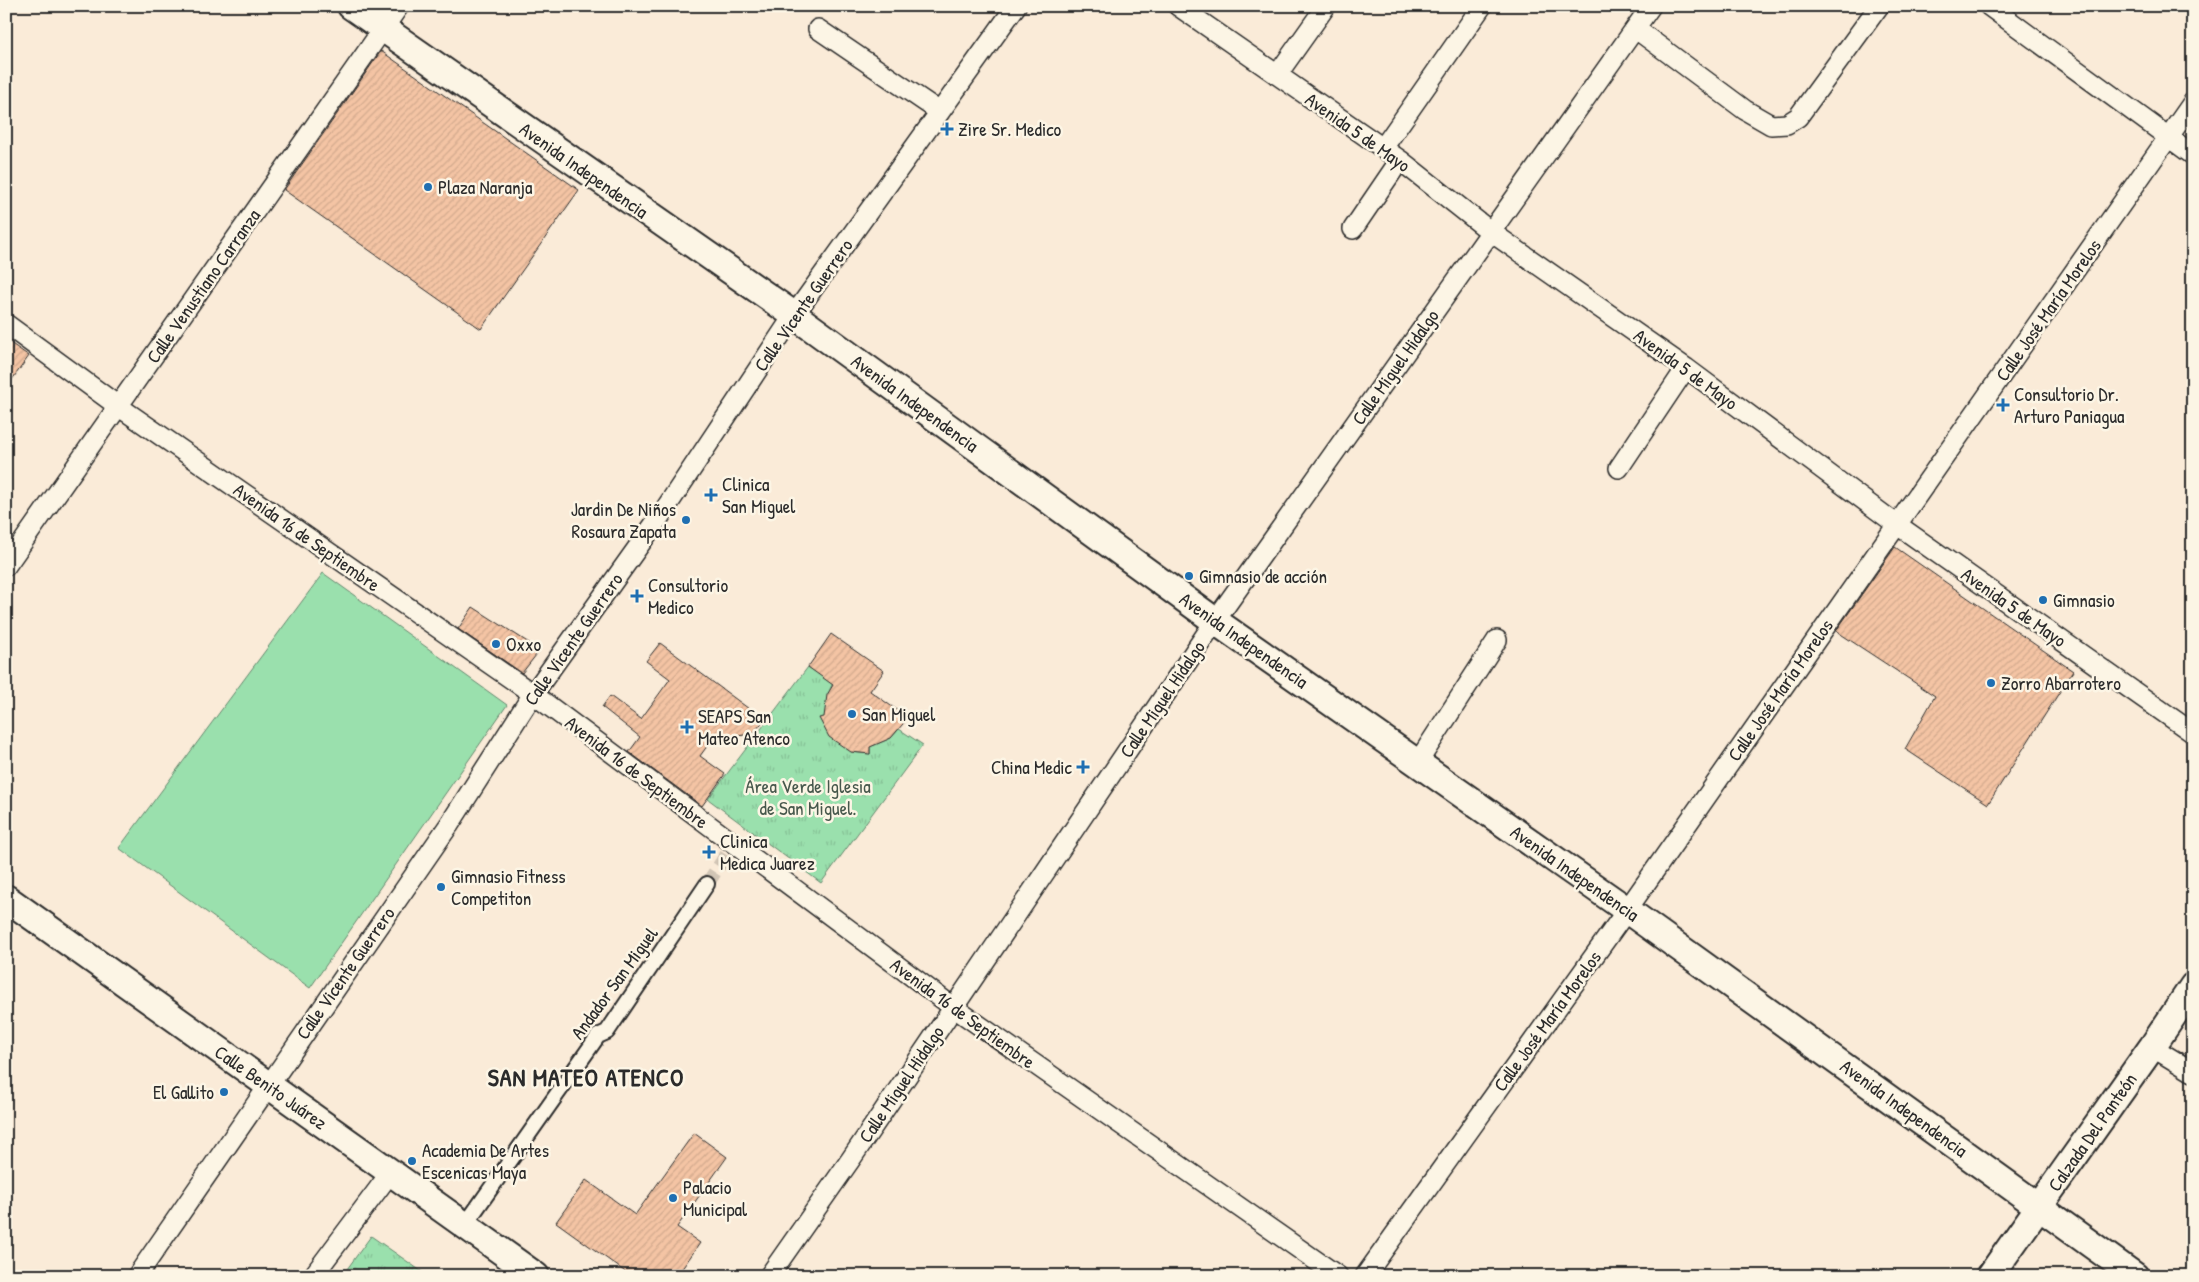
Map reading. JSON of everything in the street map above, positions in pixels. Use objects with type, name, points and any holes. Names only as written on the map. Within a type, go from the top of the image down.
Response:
[{"type":"main road","name":"Avenida Independencia","points":[[351,6],[382,30],[794,314],[1215,620],[1627,910],[2135,1276]]},
{"type":"main road","name":"Calle Benito Juárez","points":[[6,898],[536,1276]]},
{"type":"main road","name":"Calzada Del Panteón","points":[[1990,1276],[2193,986]]},
{"type":"street","name":"Calle Venustiano Carranza","points":[[6,566],[399,6]]},
{"type":"street","name":"Calle Vicente Guerrero","points":[[137,1276],[268,1084],[449,825],[533,694],[663,512],[794,314],[1016,6]]},
{"type":"street","name":"Avenida 5 de Mayo","points":[[1178,6],[1400,160],[1491,232],[1686,368],[1896,524],[2193,733]]},
{"type":"street","points":[[1277,75],[1326,6]]},
{"type":"street","points":[[1383,148],[1482,6]]},
{"type":"street","name":"Calle Miguel Hidalgo","points":[[769,1276],[851,1159],[1215,620],[1651,6]]},
{"type":"street","points":[[1636,29],[1771,126],[1787,124],[1798,117],[1879,6]]},
{"type":"street","points":[[1989,6],[2193,155]]},
{"type":"street","points":[[818,29],[940,112]]},
{"type":"street","name":"Calle José María Morelos","points":[[1365,1276],[1627,910],[2193,102]]},
{"type":"street","points":[[1353,229],[1400,160]]},
{"type":"street","name":"Avenida 16 de Septiembre","points":[[6,324],[118,406],[533,694],[730,849],[1338,1276]]},
{"type":"street","points":[[1619,468],[1686,368]]},
{"type":"street","points":[[1418,762],[1497,640]]},
{"type":"street","name":"Andador San Miguel","points":[[465,1225],[598,1036],[606,1032],[707,884]]},
{"type":"street","points":[[2152,1047],[2193,1072]]},
{"type":"street","points":[[313,1276],[391,1172]]},
{"type":"green space","points":[[323,573],[507,705],[310,988],[119,848]]},
{"type":"green space","name":"Área Verde Iglesia de San Miguel.","points":[[808,667],[833,683],[827,703],[827,711],[834,727],[851,752],[870,754],[870,747],[891,738],[899,729],[923,745],[821,883],[708,799]]},
{"type":"green space","points":[[371,1236],[428,1276],[342,1276]]},
{"type":"building","name":"Plaza Naranja","points":[[381,51],[579,190],[481,329],[284,190]]},
{"type":"building","points":[[6,340],[29,356],[6,388]]},
{"type":"building","name":"Zorro Abarrotero","points":[[1895,547],[2073,671],[1988,804],[1905,749],[1935,696],[1836,631]]},
{"type":"building","name":"Oxxo","points":[[473,607],[540,650],[522,673],[458,629]]},
{"type":"building","points":[[831,634],[884,671],[870,691],[908,718],[891,738],[870,747],[870,754],[851,752],[829,737],[819,718],[824,717],[827,695],[833,685],[808,667]]},
{"type":"building","points":[[660,643],[764,720],[750,738],[746,735],[713,738],[700,756],[725,774],[702,806],[629,752],[640,737],[602,707],[610,696],[641,719],[670,679],[646,661]]},
{"type":"building","name":"Palacio Municipal","points":[[694,1133],[727,1157],[677,1227],[700,1243],[677,1276],[631,1276],[556,1222],[586,1180],[635,1215]]},
{"type":"tunnel","points":[[707,884],[727,854]]},
{"type":"place","name":"Zire Sr. Medico","points":[[947,129]]},
{"type":"place","name":"Plaza Naranja","points":[[428,187]]},
{"type":"place","name":"Consultorio Dr. Arturo Paniagua","points":[[2003,405]]},
{"type":"place","name":"Clinica San Miguel","points":[[711,495]]},
{"type":"place","name":"Jardin De Niños Rosaura Zapata","points":[[686,520]]},
{"type":"place","name":"Gimnasio de acción","points":[[1189,576]]},
{"type":"place","name":"Consultorio Medico","points":[[637,596]]},
{"type":"place","name":"Gimnasio","points":[[2043,600]]},
{"type":"place","name":"Oxxo","points":[[496,644]]},
{"type":"place","name":"Zorro Abarrotero","points":[[1991,683]]},
{"type":"place","name":"San Miguel","points":[[852,714]]},
{"type":"place","name":"SEAPS San Mateo Atenco","points":[[687,727]]},
{"type":"place","name":"China Medic","points":[[1083,767]]},
{"type":"place","name":"Clinica Medica Juarez","points":[[709,852]]},
{"type":"place","name":"Gimnasio Fitness Competiton","points":[[441,887]]},
{"type":"place","name":"El Gallito","points":[[224,1092]]},
{"type":"place","name":"Academia De Artes Escenicas Maya","points":[[412,1161]]},
{"type":"place","name":"Palacio Municipal","points":[[673,1198]]},
{"type":"district","name":"SAN MATEO ATENCO","points":[[586,1077]]}]
